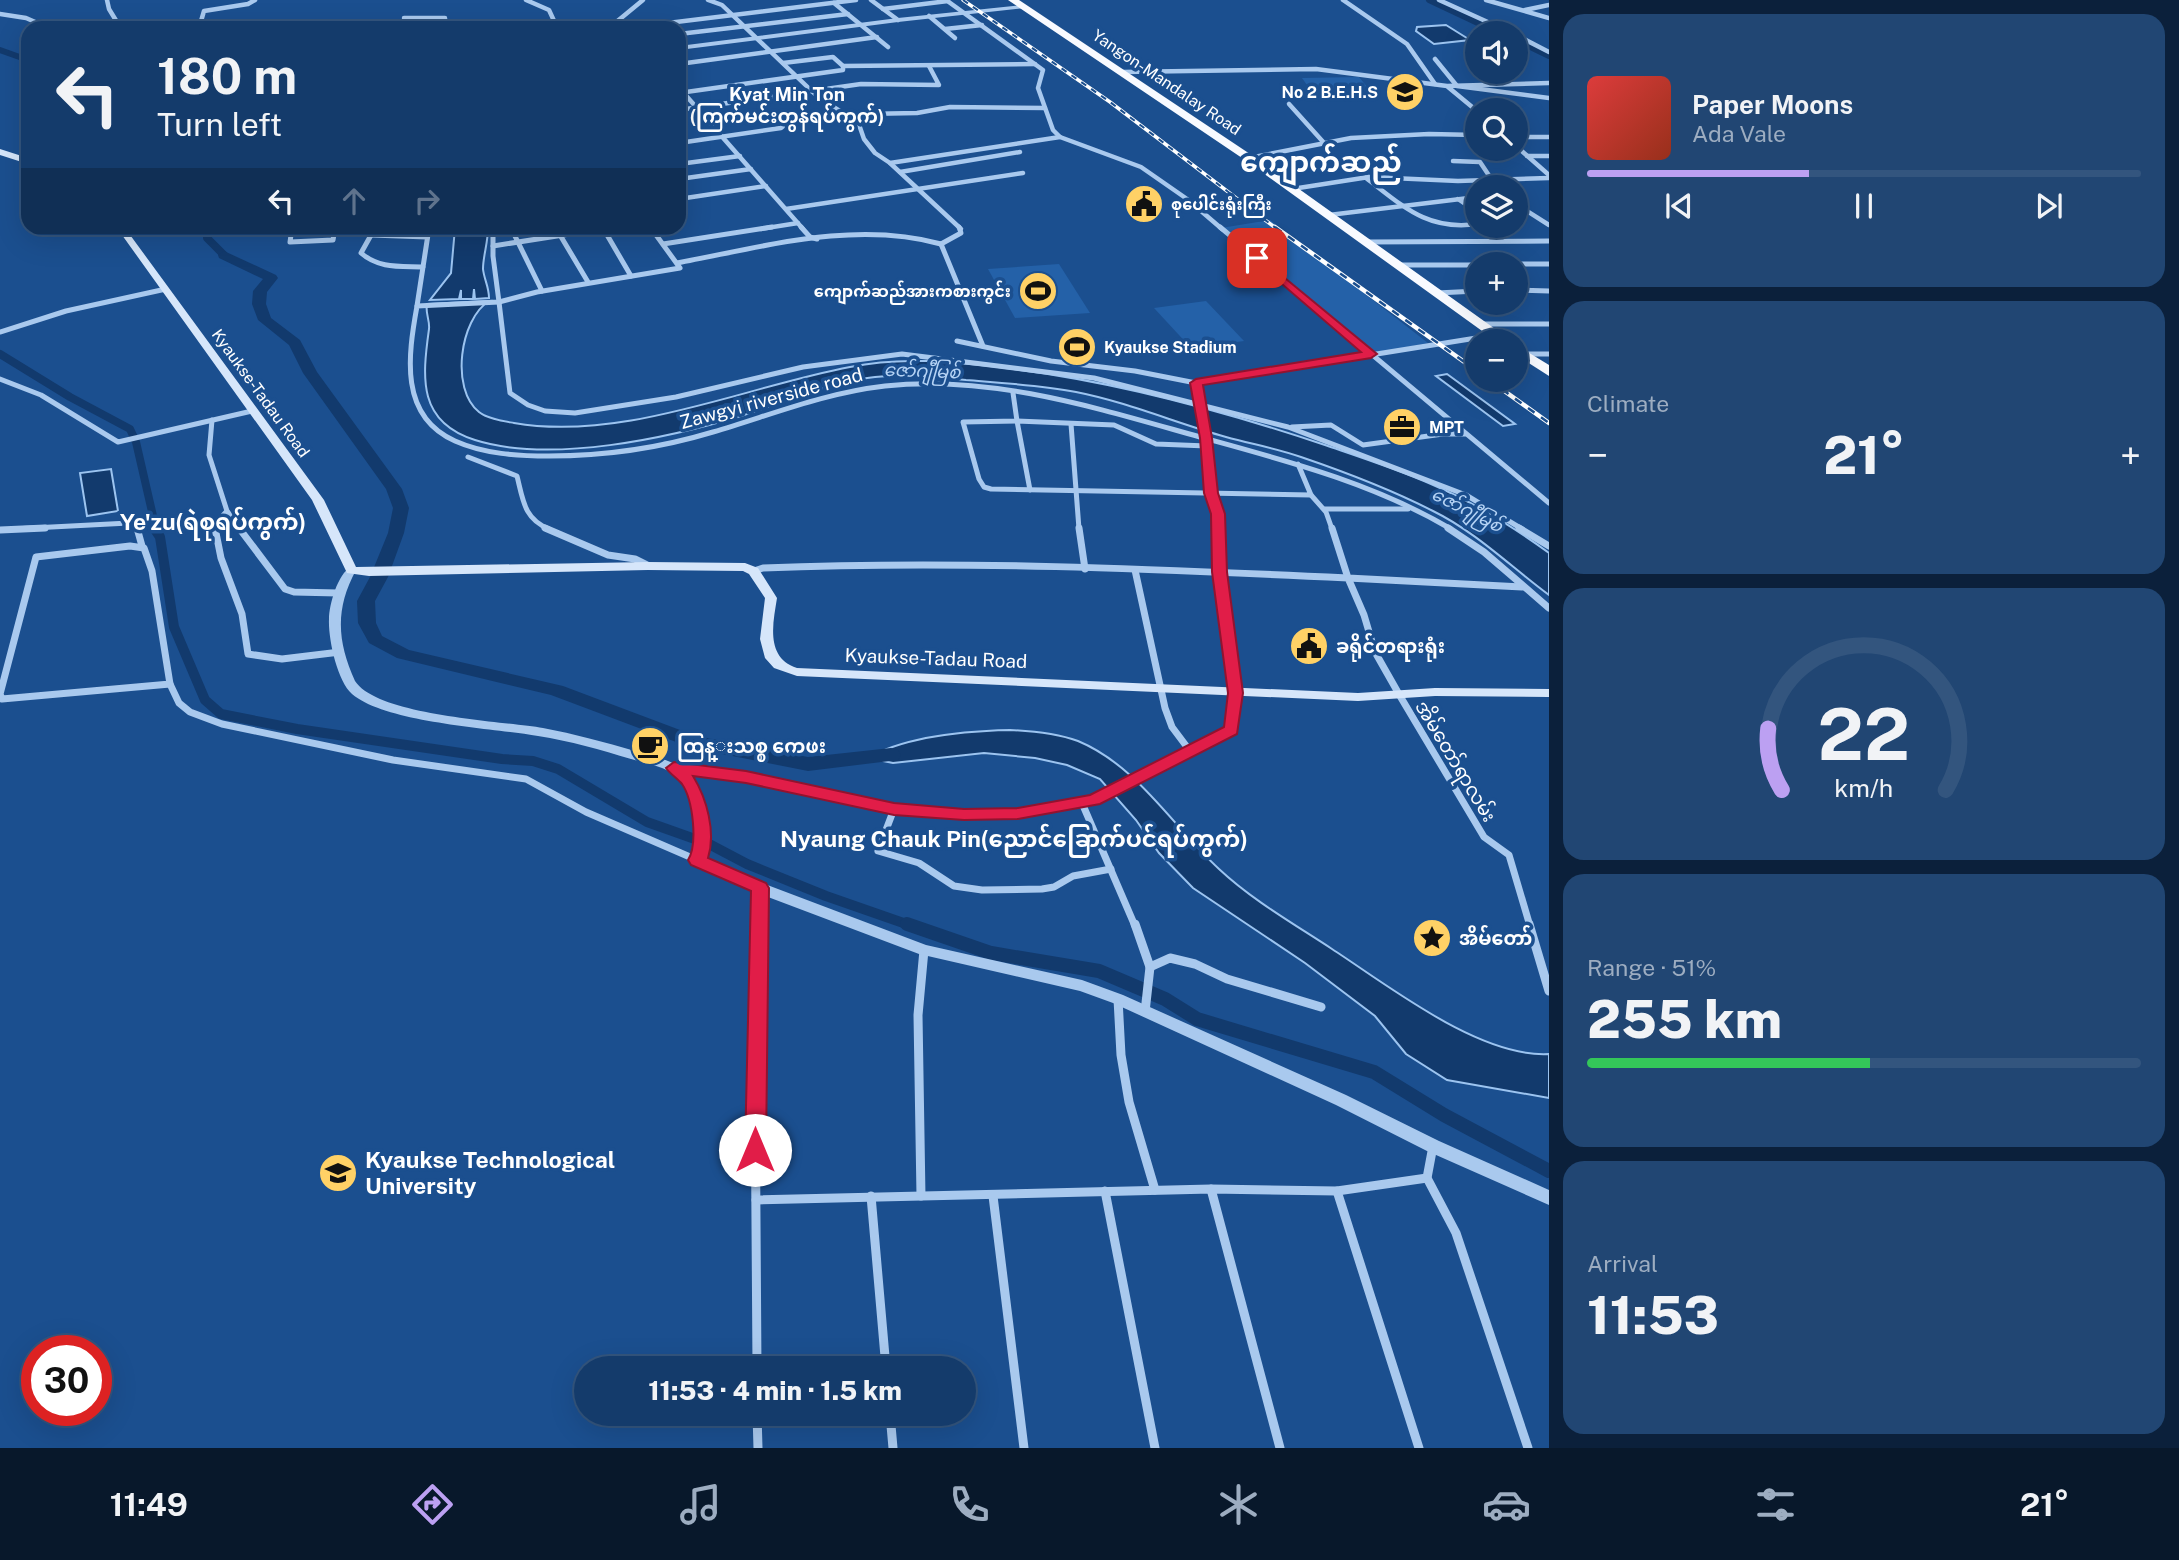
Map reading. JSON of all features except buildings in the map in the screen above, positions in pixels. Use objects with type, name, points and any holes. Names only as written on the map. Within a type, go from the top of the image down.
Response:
[{"type":"highway","name":"Yangon-Mandalay Road","points":[[1018,3],[1249,158],[1487,329]]},
{"type":"highway","points":[[1528,357],[1549,372]]},
{"type":"main road","points":[[0,152],[21,159]]},
{"type":"main road","name":"Kyaukse-Tadau Road","points":[[126,235],[318,500],[351,570]]},
{"type":"main road","points":[[351,570],[402,572],[720,566],[745,567],[754,571]]},
{"type":"main road","name":"Kyaukse-Tadau Road","points":[[754,571],[771,598],[765,632],[768,649],[774,661],[787,670],[1112,684],[1236,693],[1399,696],[1435,692],[1549,693]]},
{"type":"street","points":[[107,0],[109,9],[118,21]]},
{"type":"street","points":[[201,21],[204,11],[248,4],[255,0]]},
{"type":"street","points":[[526,0],[549,10],[554,21]]},
{"type":"street","points":[[618,21],[643,0]]},
{"type":"street","points":[[708,0],[722,5],[811,91],[843,113]]},
{"type":"street","points":[[686,21],[856,0]]},
{"type":"street","points":[[871,0],[898,20]]},
{"type":"street","points":[[1343,0],[1407,44],[1436,84]]},
{"type":"street","points":[[1439,0],[1485,21]]},
{"type":"street","points":[[1486,0],[1549,18]]},
{"type":"street","points":[[833,1],[888,47]]},
{"type":"street","points":[[883,9],[947,1],[1035,64],[1044,73],[1038,88],[1053,130],[1060,137],[1141,167],[1169,186],[1549,503]]},
{"type":"street","points":[[686,47],[1018,3]]},
{"type":"street","points":[[1524,10],[1549,5]]},
{"type":"street","points":[[686,33],[848,13]]},
{"type":"street","points":[[0,14],[31,21]]},
{"type":"street","points":[[929,16],[955,38]]},
{"type":"street","points":[[404,18],[445,18],[445,21]]},
{"type":"street","points":[[945,29],[982,25]]},
{"type":"street","points":[[686,63],[877,37]]},
{"type":"street","points":[[1528,41],[1549,52]]},
{"type":"street","points":[[783,63],[833,57],[843,65],[1035,64]]},
{"type":"street","points":[[1435,59],[1457,86],[1549,99]]},
{"type":"street","points":[[686,90],[840,71],[843,65]]},
{"type":"street","points":[[686,109],[861,84],[939,85],[929,66]]},
{"type":"street","points":[[1122,72],[1316,69],[1447,86],[1474,84]]},
{"type":"street","points":[[1528,83],[1549,83]]},
{"type":"street","points":[[1540,83],[1549,99]]},
{"type":"street","points":[[1447,86],[1465,101]]},
{"type":"street","points":[[686,97],[810,237],[819,239]]},
{"type":"street","points":[[1289,104],[1325,144]]},
{"type":"street","points":[[686,142],[781,128],[799,117],[843,113],[917,113],[950,107],[1045,108]]},
{"type":"street","points":[[855,113],[864,139],[875,153],[890,163],[961,229],[961,233],[942,244]]},
{"type":"street","points":[[1249,158],[1370,136],[1465,135]]},
{"type":"street","points":[[1528,136],[1549,137]]},
{"type":"street","points":[[890,163],[1060,137]]},
{"type":"street","points":[[900,172],[1020,152]]},
{"type":"street","points":[[686,163],[740,156]]},
{"type":"street","points":[[1528,156],[1549,156]]},
{"type":"street","points":[[1528,158],[1549,176]]},
{"type":"street","points":[[1453,161],[1480,162],[1486,175]]},
{"type":"street","points":[[686,178],[751,169]]},
{"type":"street","points":[[786,209],[1023,173]]},
{"type":"street","points":[[1528,177],[1549,176]]},
{"type":"street","points":[[1292,189],[1365,178],[1413,177],[1441,181],[1465,180]]},
{"type":"street","points":[[1365,178],[1423,221],[1434,225],[1465,227]]},
{"type":"street","points":[[686,198],[766,186]]},
{"type":"street","points":[[1328,215],[1465,198]]},
{"type":"street","points":[[1458,199],[1465,204]]},
{"type":"street","points":[[1529,214],[1549,225]]},
{"type":"street","points":[[663,244],[798,223]]},
{"type":"street","points":[[417,306],[499,302],[588,282],[861,233],[926,238],[942,244]]},
{"type":"street","points":[[291,235],[290,242],[333,240],[334,235]]},
{"type":"street","points":[[423,267],[380,264],[368,261],[361,253],[371,235],[426,237]]},
{"type":"street","points":[[493,235],[499,302]]},
{"type":"street","points":[[514,235],[542,291]]},
{"type":"street","points":[[493,246],[560,235],[588,282]]},
{"type":"street","points":[[607,235],[631,276]]},
{"type":"street","points":[[656,235],[678,265]]},
{"type":"street","name":"Zawgyi riverside road","points":[[426,237],[415,330],[408,354],[410,388],[420,416],[429,426],[453,440],[481,450],[556,457],[634,448],[709,433],[808,401],[875,386],[931,383],[1013,393],[1080,405],[1178,429],[1206,442],[1298,464],[1412,509],[1463,537],[1549,608]]},
{"type":"street","points":[[1366,242],[1549,241]]},
{"type":"street","points":[[942,244],[946,262],[983,346]]},
{"type":"street","points":[[1528,264],[1549,264]]},
{"type":"street","points":[[1396,265],[1465,265]]},
{"type":"street","points":[[0,332],[66,312],[166,289]]},
{"type":"street","points":[[1528,290],[1549,290]]},
{"type":"street","points":[[1437,293],[1465,292]]},
{"type":"street","name":"Zawgyi riverside road","points":[[499,302],[510,393],[528,405],[545,411],[575,413],[608,409],[676,397],[803,367],[902,354],[1094,378],[1288,427],[1466,495],[1549,546]]},
{"type":"street","points":[[1480,324],[1549,324]]},
{"type":"street","points":[[957,341],[1051,361],[1135,371],[1196,383],[1465,343]]},
{"type":"street","points":[[1373,356],[1465,344]]},
{"type":"street","points":[[1528,352],[1549,354]]},
{"type":"street","points":[[0,378],[25,387],[100,429],[113,440],[125,442],[252,411]]},
{"type":"street","points":[[351,570],[338,593],[334,624],[340,652],[355,690],[374,701],[432,717],[541,732],[599,744],[674,768],[746,777],[894,809],[964,814],[1018,814],[1082,803],[1103,796],[1231,730],[1236,693],[1220,572],[1218,514],[1211,493],[1196,383]]},
{"type":"street","points":[[1013,393],[1030,490]]},
{"type":"street","points":[[212,419],[209,456],[227,511],[285,589],[294,592],[338,593]]},
{"type":"street","points":[[1206,442],[1156,444],[1114,425],[963,422],[979,479],[984,487],[1311,495]]},
{"type":"street","points":[[1071,424],[1078,491],[1078,526],[1085,569]]},
{"type":"street","points":[[1288,427],[1331,425],[1363,445],[1443,434],[1465,434]]},
{"type":"street","points":[[468,457],[517,476],[525,507],[534,523],[608,555],[635,559],[648,566]]},
{"type":"street","points":[[1298,464],[1311,495],[1325,509],[1412,509]]},
{"type":"street","name":"အိမ်တော်ရာလမ်း","points":[[1325,509],[1342,568],[1364,615],[1375,652],[1484,837],[1509,855],[1549,990]]},
{"type":"street","points":[[227,511],[214,525],[221,558],[243,614],[248,654],[288,657],[340,652]]},
{"type":"street","points":[[0,530],[129,523],[139,529],[142,546],[152,571],[170,684],[179,703],[190,712],[222,724],[393,760],[526,779],[586,812],[701,848],[760,888],[924,950],[1082,986],[1145,1005],[1433,1146],[1549,1198]]},
{"type":"street","points":[[142,546],[36,557],[1,697],[13,700],[170,684]]},
{"type":"street","points":[[754,571],[763,568],[863,564],[1220,572],[1522,587]]},
{"type":"street","points":[[1135,570],[1165,708],[1172,727],[1190,751]]},
{"type":"street","points":[[674,768],[693,788],[701,848]]},
{"type":"street","points":[[1082,803],[1145,948],[1150,967],[1145,1005]]},
{"type":"street","points":[[894,809],[878,851],[919,863],[954,886],[1013,892],[1042,890],[1055,887],[1073,876],[1111,869]]},
{"type":"street","points":[[757,1356],[755,1076],[760,888]]},
{"type":"street","points":[[921,1196],[918,1015],[924,950]]},
{"type":"street","points":[[1150,967],[1170,958],[1321,1007]]},
{"type":"street","points":[[1118,999],[1121,1055],[1129,1102],[1155,1190]]},
{"type":"street","points":[[1433,1146],[1427,1178],[1455,1233],[1528,1448]]},
{"type":"street","points":[[756,1200],[1211,1189],[1337,1191],[1427,1178]]},
{"type":"street","points":[[1211,1189],[1280,1448]]},
{"type":"street","points":[[1105,1191],[1155,1448]]},
{"type":"street","points":[[1337,1191],[1419,1448]]},
{"type":"street","points":[[871,1196],[885,1356]]},
{"type":"street","points":[[993,1196],[1024,1448]]},
{"type":"street","points":[[757,1426],[758,1448]]},
{"type":"street","points":[[891,1426],[893,1448]]},
{"type":"shaded area","points":[[1359,77],[1376,98],[1317,99],[1302,78]]},
{"type":"shaded area","points":[[1270,220],[1428,343],[1371,354],[1221,228]]},
{"type":"shaded area","name":"ကျောက်ဆည်အားကစားကွင်း","points":[[1059,264],[1090,313],[1015,318],[988,269]]},
{"type":"shaded area","points":[[1206,301],[1244,341],[1191,348],[1154,308]]},
{"type":"water","points":[[1446,25],[1465,37],[1465,41],[1434,44],[1416,31],[1417,27]]},
{"type":"water","points":[[454,235],[487,235],[483,269],[489,298],[475,299],[474,289],[473,299],[461,299],[461,290],[459,299],[430,300],[451,273]]},
{"type":"water","name":"ဇော်ဂျီမြစ်","points":[[489,301],[479,310],[465,338],[462,372],[470,401],[479,412],[496,419],[555,427],[640,419],[810,376],[889,362],[947,362],[1046,374],[1167,398],[1246,420],[1431,484],[1492,515],[1549,553],[1549,595],[1449,519],[1385,489],[1292,454],[1226,437],[1114,401],[1049,388],[932,377],[875,377],[826,388],[714,424],[610,445],[539,449],[505,447],[475,440],[456,432],[443,422],[428,396],[425,381],[429,326],[427,304]]},
{"type":"water","points":[[1447,374],[1465,387],[1465,392],[1471,392],[1515,424],[1503,426],[1436,376]]},
{"type":"water","points":[[111,469],[118,511],[87,516],[80,473]]},
{"type":"water","points":[[1010,730],[1061,736],[1099,752],[1137,781],[1219,869],[1274,911],[1436,1017],[1494,1044],[1522,1052],[1549,1054],[1549,1098],[1447,1080],[1406,1054],[1375,1016],[1305,963],[1193,888],[1159,853],[1136,820],[1100,779],[1067,765],[1035,758],[984,753],[893,763],[868,758],[900,744],[918,740],[955,733]]},
{"type":"waterway","points":[[1429,0],[1474,21]]},
{"type":"waterway","points":[[1528,46],[1549,56]]},
{"type":"waterway","points":[[0,50],[21,58]]},
{"type":"waterway","points":[[207,235],[207,238],[224,255]]},
{"type":"waterway","points":[[224,255],[271,278],[260,291],[259,304],[265,320],[295,343],[310,373],[394,489],[401,508],[396,533],[379,577],[366,601],[367,623],[375,639],[403,654],[556,690],[692,742],[808,764],[891,755]]},
{"type":"waterway","points":[[0,354],[70,397],[130,429],[136,442],[156,529]]},
{"type":"waterway","points":[[154,528],[160,537],[174,627],[205,700],[221,714],[297,729],[502,759],[533,761],[558,769],[647,822],[709,844],[747,864],[826,896],[912,926]]},
{"type":"waterway","points":[[907,924],[991,953],[1099,971],[1165,999],[1197,1019],[1374,1072],[1444,1115],[1549,1171]]},
{"type":"railway","points":[[963,0],[1110,102],[1277,229]]},
{"type":"railway","points":[[1275,227],[1465,362]]},
{"type":"railway","points":[[1506,392],[1549,423]]},
{"type":"place","name":"No 2 B.E.H.S","points":[[1405,92]]},
{"type":"place","name":"စုပေါင်းရုံးကြီး","points":[[1144,204]]},
{"type":"place","name":"ကျောက်ဆည်အားကစားကွင်း","points":[[1038,291]]},
{"type":"place","name":"Kyaukse Stadium","points":[[1077,347]]},
{"type":"place","name":"MPT","points":[[1402,427]]},
{"type":"place","name":"ခရိုင်တရားရုံး","points":[[1309,646]]},
{"type":"place","name":"ထြန္းသစ္စ ကေဖး","points":[[650,746]]},
{"type":"place","name":"အိမ်တော်","points":[[1432,938]]},
{"type":"place","name":"Kyaukse Technological University","points":[[338,1173]]},
{"type":"district","name":"Kyat Min Ton (ကြက်မင်းတွန်ရပ်ကွက်)","points":[[787,105]]},
{"type":"district","name":"ကျောက်ဆည်","points":[[1321,162]]},
{"type":"district","name":"Ye'zu(ရဲစုရပ်ကွက်)","points":[[213,522]]},
{"type":"district","name":"Nyaung Chauk Pin(ညောင်ခြောက်ပင်ရပ်ကွက်)","points":[[1014,839]]},
{"type":"route","points":[[755,1150],[760,888],[697,860],[701,856],[704,835],[693,788],[674,768],[746,777],[894,809],[964,814],[1018,814],[1094,800],[1231,730],[1236,693],[1220,572],[1218,514],[1211,493],[1206,438],[1196,383],[1371,354],[1257,258]]}]
